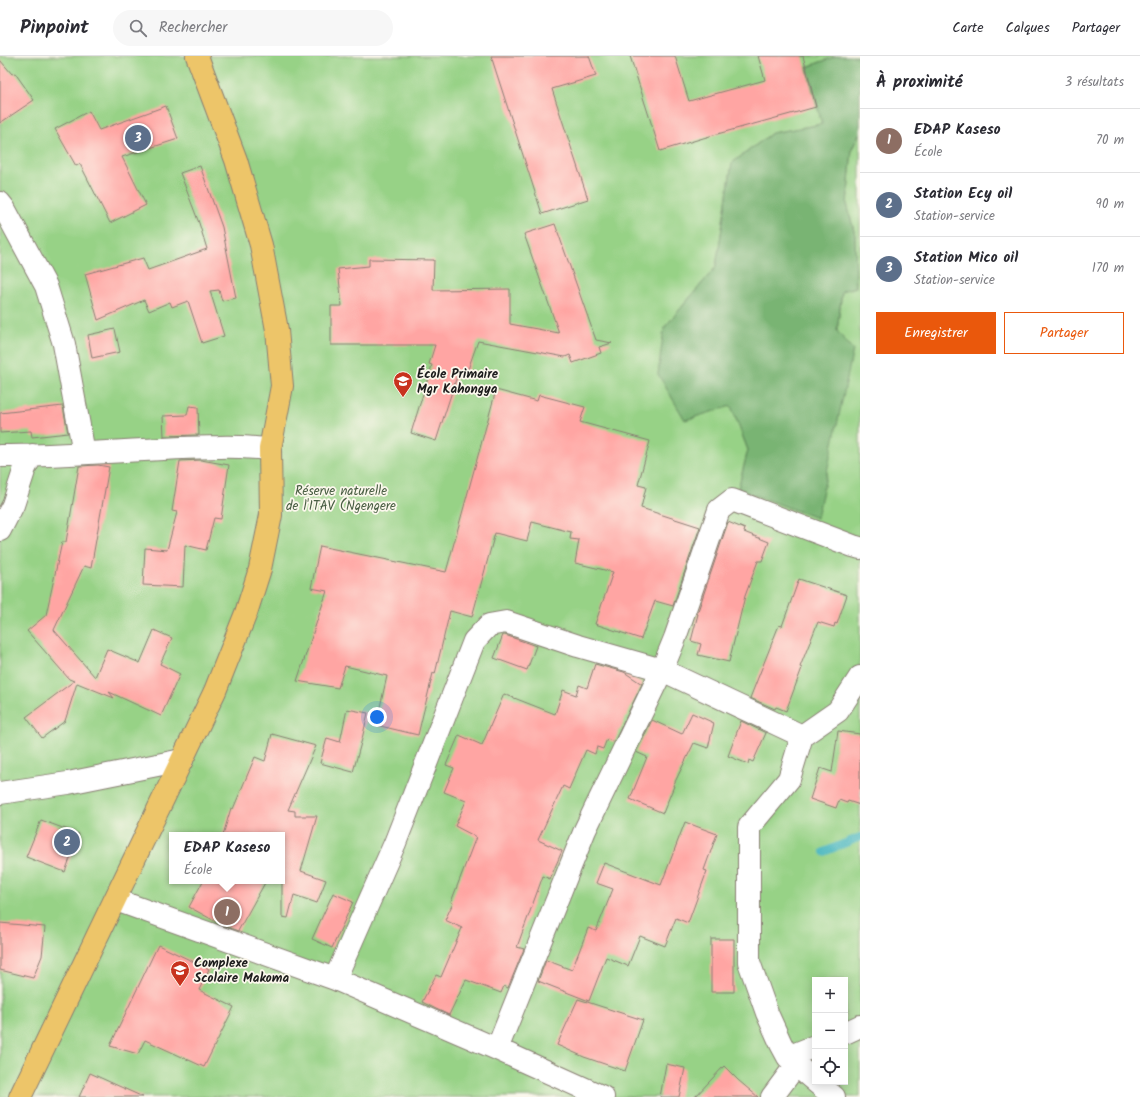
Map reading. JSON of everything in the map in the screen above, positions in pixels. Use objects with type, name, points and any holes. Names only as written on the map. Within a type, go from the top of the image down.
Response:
[{"type":"highway","points":[[20,1097],[116,900],[215,691],[246,614],[260,569],[271,516],[270,449],[282,386],[277,330],[261,245],[236,160],[197,56]]},
{"type":"street","points":[[0,203],[46,286],[64,344],[84,453]]},
{"type":"street","points":[[0,456],[161,448],[221,447],[270,449]]},
{"type":"street","points":[[0,530],[13,506],[25,468],[32,455]]},
{"type":"street","points":[[497,1049],[585,830],[662,670],[675,638],[719,510],[732,500],[860,548]]},
{"type":"street","points":[[334,979],[395,843],[474,641],[489,625],[506,622],[578,646],[662,670],[802,736]]},
{"type":"street","points":[[812,1078],[792,1061],[781,1044],[767,1013],[749,962],[749,826],[789,779],[802,736],[838,711],[860,677]]},
{"type":"street","points":[[0,793],[68,783],[182,760]]},
{"type":"street","points":[[116,900],[334,979],[497,1049],[603,1097]]},
{"type":"street","points":[[848,1032],[860,1026]]},
{"type":"street","points":[[772,1097],[792,1061],[812,1048]]},
{"type":"street","points":[[820,1085],[834,1097]]},
{"type":"green space","name":"Réserve naturelle de l'ITAV (Ngengere","points":[[0,56],[837,56],[807,67],[822,124],[772,133],[732,163],[716,267],[664,328],[731,405],[748,450],[738,489],[837,331],[842,291],[856,287],[855,235],[847,204],[852,149],[860,132],[860,1097],[0,1097]]},
{"type":"green space","points":[[837,56],[860,56],[860,132],[852,149],[847,204],[855,235],[856,287],[842,291],[837,331],[853,350],[817,518],[738,489],[748,450],[731,406],[685,420],[658,374],[664,328],[716,267],[732,163],[772,133],[822,124],[807,67]]},
{"type":"building","points":[[491,56],[589,56],[596,76],[552,89],[588,199],[542,214]]},
{"type":"building","points":[[630,56],[675,56],[689,101],[765,80],[758,56],[803,56],[816,107],[660,151]]},
{"type":"building","points":[[0,60],[12,74],[15,73],[34,100],[0,123]]},
{"type":"building","points":[[166,106],[178,139],[122,157],[146,205],[110,223],[80,164],[76,166],[55,129],[89,111],[99,130]]},
{"type":"building","points":[[200,166],[222,227],[236,298],[222,301],[219,290],[210,291],[224,336],[202,343],[188,301],[172,307],[170,302],[149,311],[144,300],[98,320],[85,274],[143,258],[148,270],[207,249],[180,173]]},
{"type":"building","points":[[555,224],[596,340],[612,343],[599,347],[601,353],[573,363],[570,355],[565,357],[478,341],[466,375],[458,373],[436,441],[411,433],[432,365],[429,364],[435,345],[331,345],[331,306],[342,306],[338,269],[369,266],[369,259],[434,260],[433,290],[510,289],[510,324],[559,333],[524,234]]},
{"type":"building","points":[[115,329],[120,352],[92,358],[88,335]]},
{"type":"building","points":[[496,390],[537,401],[539,395],[585,407],[580,422],[650,441],[638,485],[646,487],[641,508],[700,527],[673,606],[655,601],[641,639],[595,624],[613,572],[575,563],[579,540],[570,539],[571,532],[532,522],[527,541],[495,533],[472,617],[450,611],[435,674],[433,673],[418,735],[376,725],[387,676],[345,666],[338,688],[297,681],[327,591],[311,588],[320,546],[446,572]]},
{"type":"building","points":[[63,406],[68,433],[32,437],[31,431],[0,433],[0,413]]},
{"type":"building","points":[[189,406],[198,407],[199,435],[164,436],[163,416],[187,415]]},
{"type":"building","points":[[201,460],[229,465],[221,519],[214,518],[206,550],[185,545],[183,587],[143,585],[145,548],[167,550],[177,512],[172,511],[180,461]]},
{"type":"building","points":[[98,465],[109,467],[91,568],[84,566],[54,630],[95,677],[107,649],[140,663],[154,630],[172,638],[160,664],[180,674],[161,716],[109,692],[114,698],[77,683],[65,721],[42,738],[26,717],[74,681],[69,679],[27,631],[46,615],[62,542],[66,542],[79,466]]},
{"type":"building","points":[[728,522],[745,529],[744,532],[769,542],[762,561],[758,561],[745,596],[729,662],[698,655],[701,644],[691,641],[697,614]]},
{"type":"building","points":[[799,579],[847,595],[837,624],[835,623],[834,627],[818,622],[800,667],[802,668],[786,711],[776,707],[775,709],[750,698],[779,625],[782,626]]},
{"type":"building","points":[[503,635],[536,646],[527,670],[494,658]]},
{"type":"building","points":[[595,664],[624,672],[642,684],[614,742],[607,739],[603,749],[597,747],[595,754],[586,750],[569,789],[563,786],[538,840],[562,851],[550,879],[543,876],[517,947],[524,949],[508,988],[504,986],[501,993],[466,980],[449,1015],[422,1002],[436,975],[441,977],[462,928],[445,920],[453,903],[451,902],[476,837],[455,826],[466,801],[444,792],[454,768],[446,765],[459,735],[482,745],[504,694],[555,714],[563,690],[576,695],[579,685],[587,688]]},
{"type":"building","points":[[347,709],[368,713],[353,772],[320,763],[327,738],[340,742]]},
{"type":"building","points":[[692,713],[714,723],[708,748],[694,743],[673,786],[663,813],[630,799],[647,757],[636,752],[652,720],[682,734]]},
{"type":"building","points":[[741,721],[766,733],[753,762],[749,760],[748,764],[728,756]]},
{"type":"building","points":[[838,731],[860,734],[860,805],[839,800],[836,808],[810,799],[820,768],[832,772]]},
{"type":"building","points":[[272,734],[316,746],[288,810],[295,811],[295,816],[317,816],[301,871],[326,880],[317,903],[294,895],[288,918],[282,917],[282,884],[285,884],[285,832],[224,832],[231,808],[233,809],[255,757],[265,761]]},
{"type":"building","points":[[41,820],[79,834],[65,872],[26,857]]},
{"type":"building","points":[[685,822],[717,834],[704,870],[707,871],[688,923],[676,918],[665,946],[640,936],[628,966],[606,957],[589,1001],[538,981],[546,960],[572,970],[588,928],[596,931],[613,889],[596,883],[604,863],[661,885]]},
{"type":"building","points":[[201,884],[264,884],[238,931],[224,926],[189,907]]},
{"type":"building","points":[[333,893],[353,902],[332,948],[312,939]]},
{"type":"building","points":[[0,923],[45,927],[42,956],[33,978],[0,970]]},
{"type":"building","points":[[711,939],[734,939],[734,992],[711,992]]},
{"type":"building","points":[[158,945],[209,969],[199,990],[234,1007],[204,1067],[145,1040],[138,1054],[110,1046]]},
{"type":"building","points":[[578,999],[643,1020],[625,1071],[584,1057],[557,1045]]},
{"type":"building","points":[[666,1064],[685,1068],[679,1097],[660,1097]]},
{"type":"building","points":[[724,1066],[738,1080],[758,1097],[695,1097]]},
{"type":"building","points":[[90,1073],[143,1097],[79,1097]]},
{"type":"waterway","points":[[824,852],[860,837]]},
{"type":"place","name":"Station Mico oil","points":[[138,138]]},
{"type":"place","name":"École Primaire Mgr Kahongya","points":[[403,398]]},
{"type":"place","name":"Station Ecy oil","points":[[67,842]]},
{"type":"place","name":"EDAP Kaseso","points":[[227,912]]},
{"type":"place","name":"Complexe Scolaire Makoma","points":[[180,987]]}]
